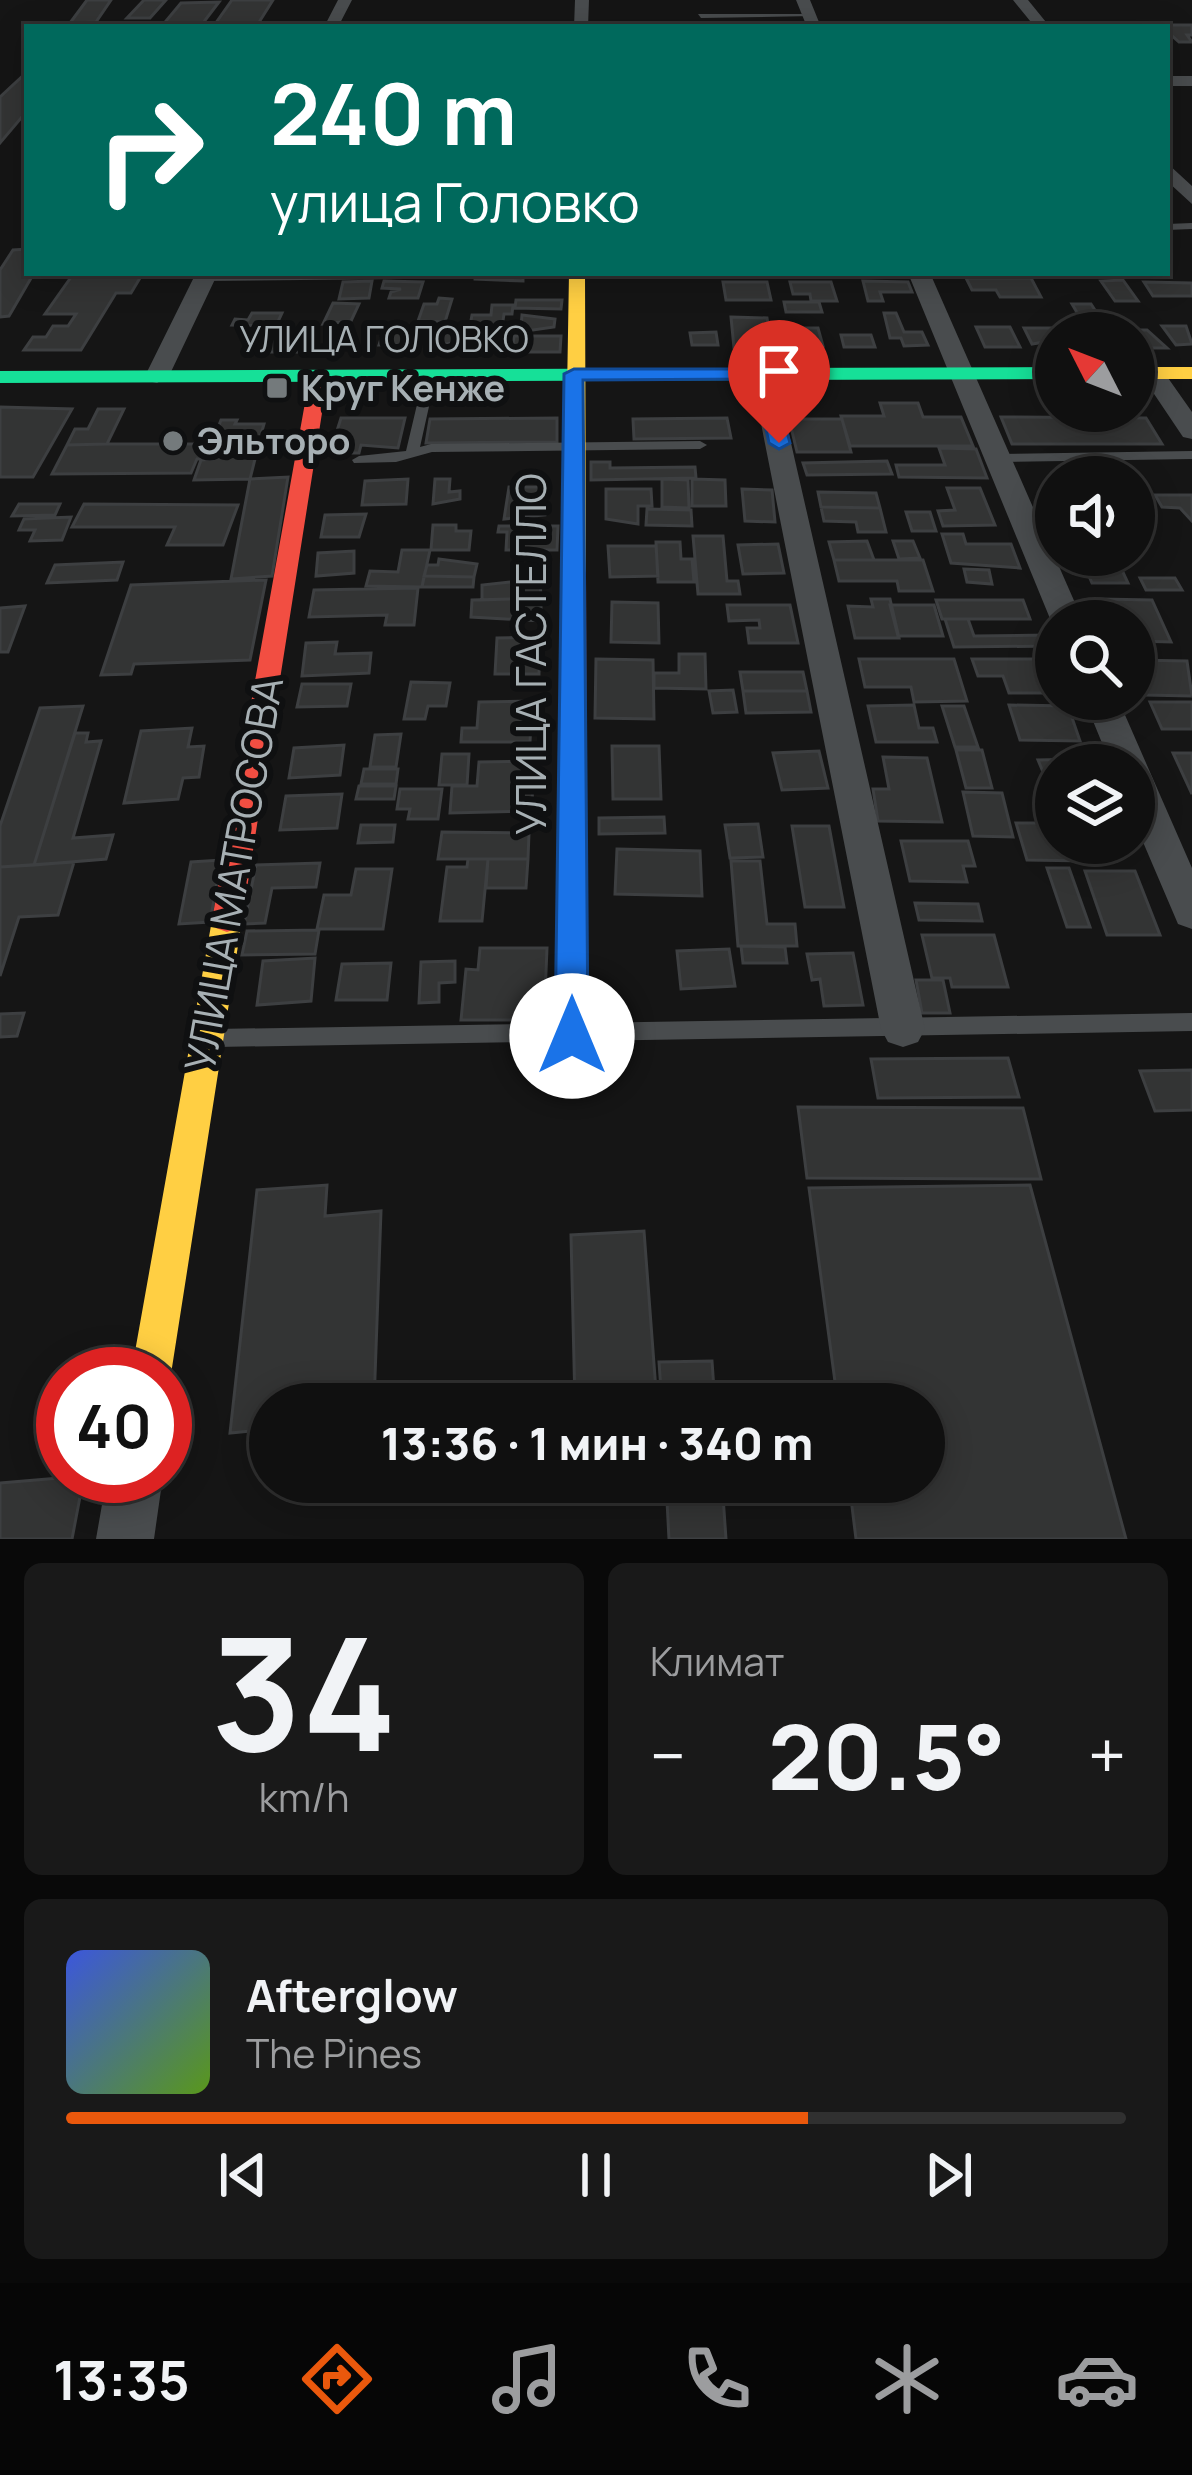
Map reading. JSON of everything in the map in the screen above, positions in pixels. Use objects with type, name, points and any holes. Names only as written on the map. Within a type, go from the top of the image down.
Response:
[{"type":"street","points":[[1020,0],[1040,24]]},
{"type":"street","points":[[1170,172],[1192,198]]},
{"type":"street","points":[[157,376],[205,276]]},
{"type":"street","name":"УЛИЦА ГАСТЕЛЛО","points":[[572,1036],[577,276]]},
{"type":"street","points":[[920,276],[1058,600]]},
{"type":"street","points":[[763,373],[903,1030]]},
{"type":"street","name":"УЛИЦА ГОЛОВКО","points":[[0,377],[1035,373]]},
{"type":"street","points":[[1155,373],[1192,373]]},
{"type":"street","name":"УЛИЦА МАТРОСОВА","points":[[155,1347],[319,375]]},
{"type":"street","points":[[1155,387],[1192,430]]},
{"type":"street","points":[[1155,826],[1192,913]]},
{"type":"street","points":[[124,1539],[130,1503]]},
{"type":"lane","points":[[701,16],[808,14]]},
{"type":"lane","points":[[205,276],[393,278]]},
{"type":"lane","points":[[412,454],[430,374]]},
{"type":"lane","points":[[359,460],[431,448],[700,445]]},
{"type":"lane","points":[[998,458],[1192,455]]},
{"type":"lane","points":[[205,1038],[572,1036],[1192,1022]]},
{"type":"building","points":[[87,0],[111,0],[96,22],[70,23]]},
{"type":"building","points":[[144,0],[166,0],[150,18],[127,18]]},
{"type":"building","points":[[232,0],[273,0],[258,24],[215,24]]},
{"type":"building","points":[[219,2],[202,24],[164,24],[181,3]]},
{"type":"building","points":[[1170,25],[1192,25],[1192,35],[1187,35],[1192,42],[1179,42],[1170,34]]},
{"type":"building","points":[[24,75],[24,115],[0,143],[0,97]]},
{"type":"building","points":[[24,249],[24,276],[32,276],[9,316],[0,317],[0,270],[13,250]]},
{"type":"building","points":[[72,276],[141,276],[131,293],[116,293],[81,350],[24,350],[33,337],[46,337],[53,326],[68,326],[76,314],[45,314]]},
{"type":"building","points":[[475,276],[523,276],[523,281]]},
{"type":"building","points":[[966,278],[1031,278],[1041,297],[1000,297],[996,290],[972,290]]},
{"type":"building","points":[[1123,280],[1138,301],[1115,301],[1101,281]]},
{"type":"building","points":[[372,281],[369,298],[339,299],[343,282]]},
{"type":"building","points":[[384,281],[423,282],[418,298],[389,298],[401,289],[382,288]]},
{"type":"building","points":[[863,281],[908,282],[912,292],[880,292],[883,301],[868,301]]},
{"type":"building","points":[[723,282],[767,282],[771,300],[726,300]]},
{"type":"building","points":[[790,282],[831,282],[837,301],[811,301],[810,294],[793,294]]},
{"type":"building","points":[[1144,282],[1192,283],[1192,296],[1153,296]]},
{"type":"building","points":[[439,298],[452,299],[445,322],[418,321],[424,304],[437,304]]},
{"type":"building","points":[[516,300],[562,300],[561,309],[515,308]]},
{"type":"building","points":[[784,302],[819,302],[822,312],[786,312]]},
{"type":"building","points":[[333,303],[359,304],[351,321],[323,324]]},
{"type":"building","points":[[1072,304],[1091,304],[1096,312],[1077,312]]},
{"type":"building","points":[[492,305],[513,305],[512,314],[504,314],[502,327],[470,326],[472,315],[491,315]]},
{"type":"building","points":[[252,313],[282,313],[276,326],[232,325],[235,319],[248,320]]},
{"type":"building","points":[[884,313],[896,313],[904,332],[922,332],[928,345],[904,346],[901,338],[890,338]]},
{"type":"building","points":[[522,315],[555,319],[554,327],[512,333],[513,326],[521,326]]},
{"type":"building","points":[[731,317],[767,318],[772,349],[734,348]]},
{"type":"building","points":[[443,326],[459,326],[462,341],[436,346]]},
{"type":"building","points":[[474,326],[502,327],[499,347],[470,347]]},
{"type":"building","points":[[1162,326],[1186,326],[1192,344],[1176,345]]},
{"type":"building","points":[[976,327],[1010,327],[1020,347],[985,347]]},
{"type":"building","points":[[791,328],[818,328],[823,346],[796,346]]},
{"type":"building","points":[[1024,328],[1035,328],[1032,344]]},
{"type":"building","points":[[384,329],[417,330],[412,345],[379,345]]},
{"type":"building","points":[[276,330],[287,330],[283,340],[305,340],[301,352],[268,352]]},
{"type":"building","points":[[716,332],[718,345],[692,345],[690,333]]},
{"type":"building","points":[[841,335],[871,335],[875,347],[844,347]]},
{"type":"building","points":[[514,336],[561,336],[560,352],[512,352]]},
{"type":"building","points":[[880,403],[918,403],[923,417],[961,417],[973,446],[850,446],[841,416],[884,416]]},
{"type":"building","points":[[0,407],[72,409],[33,477],[0,477]]},
{"type":"building","points":[[98,409],[124,409],[107,444],[67,445],[75,429],[88,429]]},
{"type":"building","points":[[1001,417],[1035,417],[1035,432],[1155,432],[1162,444],[1012,444]]},
{"type":"building","points":[[341,418],[405,418],[398,448],[361,445],[359,453],[330,453]]},
{"type":"building","points":[[557,418],[557,442],[426,443],[430,419]]},
{"type":"building","points":[[727,418],[731,438],[634,439],[633,419]]},
{"type":"building","points":[[789,419],[842,419],[851,452],[797,452]]},
{"type":"building","points":[[221,420],[264,424],[260,438],[214,438]]},
{"type":"building","points":[[259,443],[250,479],[194,480],[201,460],[213,459],[217,444]]},
{"type":"building","points":[[217,444],[213,459],[197,459],[191,473],[52,474],[67,445]]},
{"type":"building","points":[[939,448],[976,449],[987,478],[899,477],[896,465],[945,465]]},
{"type":"building","points":[[887,461],[892,474],[807,475],[803,463]]},
{"type":"building","points":[[591,462],[610,462],[610,468],[695,467],[696,478],[591,480]]},
{"type":"building","points":[[288,477],[272,576],[231,579],[250,479]]},
{"type":"building","points":[[408,479],[406,504],[362,505],[365,481]]},
{"type":"building","points":[[435,479],[450,479],[449,492],[460,491],[460,499],[433,504]]},
{"type":"building","points":[[662,479],[688,480],[689,508],[662,507]]},
{"type":"building","points":[[692,479],[725,480],[726,506],[692,506]]},
{"type":"building","points":[[509,487],[548,487],[545,515],[504,519]]},
{"type":"building","points":[[947,488],[980,488],[995,525],[943,526],[938,511],[955,510]]},
{"type":"building","points":[[606,489],[651,489],[652,506],[638,506],[638,524],[606,519]]},
{"type":"building","points":[[742,489],[772,490],[775,522],[745,521]]},
{"type":"building","points":[[818,492],[876,493],[880,508],[821,507]]},
{"type":"building","points":[[1155,495],[1192,495],[1192,521],[1180,508],[1162,507]]},
{"type":"building","points":[[19,504],[60,504],[55,515],[12,516]]},
{"type":"building","points":[[84,504],[238,505],[223,545],[167,545],[175,527],[72,527]]},
{"type":"building","points":[[821,507],[880,508],[886,532],[858,532],[856,522],[824,521]]},
{"type":"building","points":[[647,509],[691,510],[692,526],[646,525]]},
{"type":"building","points":[[906,512],[930,512],[936,531],[912,531]]},
{"type":"building","points":[[366,514],[359,537],[321,537],[325,515]]},
{"type":"building","points":[[71,517],[62,540],[30,541],[35,530],[19,530],[24,519]]},
{"type":"building","points":[[433,525],[471,531],[469,550],[431,550]]},
{"type":"building","points":[[499,526],[558,526],[557,550],[506,550],[507,532],[498,532]]},
{"type":"building","points":[[942,534],[963,534],[966,544],[1011,544],[1020,568],[951,563]]},
{"type":"building","points":[[693,536],[723,536],[727,581],[738,581],[740,594],[698,594]]},
{"type":"building","points":[[867,541],[874,560],[834,560],[829,542]]},
{"type":"building","points":[[893,541],[913,541],[920,558],[899,559]]},
{"type":"building","points":[[656,542],[680,542],[681,559],[692,559],[694,582],[658,582]]},
{"type":"building","points":[[778,544],[784,573],[743,574],[738,545]]},
{"type":"building","points":[[608,546],[656,546],[658,576],[610,577]]},
{"type":"building","points":[[402,550],[430,550],[422,587],[366,586],[370,571],[398,572]]},
{"type":"building","points":[[354,551],[354,573],[316,576],[318,553]]},
{"type":"building","points":[[439,559],[477,564],[474,577],[424,576],[427,565],[438,565]]},
{"type":"building","points":[[834,560],[923,560],[933,591],[899,591],[897,581],[839,581]]},
{"type":"building","points":[[123,562],[117,580],[47,583],[55,565]]},
{"type":"building","points":[[964,569],[989,570],[992,584],[967,582]]},
{"type":"building","points":[[424,576],[474,577],[473,587],[422,587]]},
{"type":"building","points":[[1089,576],[1125,576],[1128,583],[1092,583]]},
{"type":"building","points":[[1140,578],[1175,578],[1182,590],[1146,590]]},
{"type":"building","points":[[540,579],[541,598],[482,600],[482,585]]},
{"type":"building","points":[[266,580],[250,660],[134,664],[131,674],[101,675],[131,585]]},
{"type":"building","points":[[418,588],[414,625],[385,625],[387,615],[309,617],[314,590]]},
{"type":"building","points":[[541,598],[541,621],[471,617],[472,600]]},
{"type":"building","points":[[871,599],[890,599],[899,638],[855,638],[848,606],[873,607]]},
{"type":"building","points":[[936,600],[1023,600],[1030,619],[942,619]]},
{"type":"building","points":[[612,602],[658,603],[659,643],[611,642]]},
{"type":"building","points":[[727,605],[790,605],[798,643],[749,643],[747,628],[760,628],[759,620],[729,621]]},
{"type":"building","points":[[890,605],[934,605],[943,636],[898,636]]},
{"type":"building","points":[[25,606],[8,652],[0,652],[0,608]]},
{"type":"building","points":[[1155,607],[1171,642],[1155,642]]},
{"type":"building","points":[[945,619],[968,619],[974,636],[1035,635],[1035,646],[954,647]]},
{"type":"building","points":[[540,637],[539,674],[495,674],[497,638]]},
{"type":"building","points":[[337,642],[335,654],[371,653],[369,673],[302,676],[306,643]]},
{"type":"building","points":[[679,654],[705,654],[706,689],[654,688],[654,673],[679,673]]},
{"type":"building","points":[[596,659],[653,660],[654,719],[595,718]]},
{"type":"building","points":[[859,659],[954,659],[967,701],[914,702],[911,687],[865,687]]},
{"type":"building","points":[[972,659],[1035,659],[1035,693],[1009,693],[1003,676],[978,676]]},
{"type":"building","points":[[1155,660],[1187,661],[1192,696],[1155,695]]},
{"type":"building","points":[[740,672],[803,672],[807,691],[743,691]]},
{"type":"building","points":[[411,682],[450,683],[446,706],[428,706],[425,719],[404,719]]},
{"type":"building","points":[[302,684],[351,684],[347,706],[297,707]]},
{"type":"building","points":[[733,690],[737,712],[713,713],[709,691]]},
{"type":"building","points":[[743,691],[807,691],[811,712],[746,713]]},
{"type":"building","points":[[532,701],[530,742],[461,742],[462,728],[477,728],[479,702]]},
{"type":"building","points":[[1155,702],[1192,702],[1192,729],[1162,729]]},
{"type":"building","points":[[914,705],[919,728],[933,728],[937,742],[876,742],[868,706]]},
{"type":"building","points":[[1009,705],[1035,705],[1035,720],[1073,720],[1080,741],[1020,740]]},
{"type":"building","points":[[83,706],[34,865],[0,867],[0,826],[40,708]]},
{"type":"building","points":[[942,706],[964,706],[978,747],[955,747]]},
{"type":"building","points":[[192,728],[188,747],[204,746],[199,777],[183,778],[178,799],[124,803],[141,731]]},
{"type":"building","points":[[75,733],[88,733],[86,742],[101,741],[73,838],[113,835],[106,859],[34,865]]},
{"type":"building","points":[[401,734],[396,767],[370,767],[375,735]]},
{"type":"building","points":[[344,745],[340,775],[289,778],[294,748]]},
{"type":"building","points":[[612,746],[659,746],[661,799],[613,799]]},
{"type":"building","points":[[956,750],[982,750],[992,788],[966,788]]},
{"type":"building","points":[[819,751],[828,788],[782,790],[773,753]]},
{"type":"building","points":[[1173,753],[1192,753],[1192,794]]},
{"type":"building","points":[[442,754],[469,754],[467,785],[439,785]]},
{"type":"building","points":[[883,757],[927,758],[942,822],[878,821],[873,789],[889,789]]},
{"type":"building","points":[[533,761],[532,811],[450,813],[452,786],[477,786],[479,762]]},
{"type":"building","points":[[364,769],[398,769],[396,784],[361,784]]},
{"type":"building","points":[[359,786],[396,786],[394,799],[356,799]]},
{"type":"building","points":[[400,789],[442,789],[438,819],[408,819],[410,809],[397,809]]},
{"type":"building","points":[[963,792],[1002,793],[1013,837],[973,836]]},
{"type":"building","points":[[342,794],[337,828],[280,830],[286,796]]},
{"type":"building","points":[[664,817],[665,833],[599,834],[599,818]]},
{"type":"building","points":[[1016,823],[1035,823],[1035,860],[1027,860]]},
{"type":"building","points":[[758,824],[763,857],[730,858],[725,825]]},
{"type":"building","points":[[361,825],[395,825],[393,842],[358,843]]},
{"type":"building","points":[[792,826],[829,826],[844,907],[805,907]]},
{"type":"building","points":[[442,832],[529,833],[528,859],[438,859]]},
{"type":"building","points":[[901,841],[968,841],[975,866],[963,866],[967,882],[910,881]]},
{"type":"building","points":[[617,849],[700,851],[702,896],[615,894]]},
{"type":"building","points":[[468,859],[488,859],[482,921],[440,921],[447,867],[467,867]]},
{"type":"building","points":[[488,859],[528,859],[526,888],[486,888]]},
{"type":"building","points":[[221,860],[210,922],[179,924],[191,862]]},
{"type":"building","points":[[731,861],[760,861],[767,924],[795,924],[797,946],[738,946]]},
{"type":"building","points":[[74,862],[58,915],[19,917],[0,976],[0,867]]},
{"type":"building","points":[[320,863],[316,887],[272,888],[265,923],[244,924],[256,865]]},
{"type":"building","points":[[1047,868],[1069,868],[1090,927],[1067,927]]},
{"type":"building","points":[[356,869],[392,869],[383,929],[317,929],[324,895],[351,895]]},
{"type":"building","points":[[1085,871],[1135,871],[1160,935],[1107,935]]},
{"type":"building","points":[[915,903],[978,904],[982,921],[919,920]]},
{"type":"building","points":[[319,930],[315,954],[242,955],[247,931]]},
{"type":"building","points":[[922,935],[994,935],[1008,987],[952,987],[950,978],[932,978]]},
{"type":"building","points":[[741,946],[785,947],[787,963],[743,963]]},
{"type":"building","points":[[480,948],[547,948],[544,1020],[461,1020],[466,969],[478,970]]},
{"type":"building","points":[[729,949],[735,986],[681,989],[677,951]]},
{"type":"building","points":[[853,953],[863,1005],[824,1006],[820,979],[812,980],[807,954]]},
{"type":"building","points":[[315,958],[311,1001],[257,1005],[263,961]]},
{"type":"building","points":[[455,961],[455,982],[439,983],[439,1002],[419,1003],[421,962]]},
{"type":"building","points":[[391,963],[387,1000],[336,1000],[342,964]]},
{"type":"building","points":[[916,980],[943,980],[950,1013],[922,1013]]},
{"type":"building","points":[[24,1013],[17,1036],[0,1037],[0,1014]]},
{"type":"building","points":[[1008,1058],[1019,1097],[878,1098],[871,1059]]},
{"type":"building","points":[[1192,1070],[1192,1110],[1155,1111],[1140,1071]]},
{"type":"building","points":[[798,1107],[1023,1108],[1041,1179],[807,1178]]},
{"type":"building","points":[[327,1185],[325,1216],[381,1211],[375,1383],[249,1383],[249,1431],[230,1433],[257,1190]]},
{"type":"building","points":[[1030,1185],[1126,1539],[856,1539],[852,1503],[945,1503],[945,1383],[835,1383],[809,1188]]},
{"type":"building","points":[[644,1231],[655,1383],[575,1383],[571,1235]]},
{"type":"building","points":[[712,1361],[714,1383],[660,1383],[659,1362]]},
{"type":"building","points":[[36,1480],[36,1503],[79,1503],[72,1539],[0,1539],[0,1483]]},
{"type":"building","points":[[667,1503],[723,1503],[726,1539],[669,1539]]},
{"type":"traffic: fast","points":[[0,377],[1035,373]]},
{"type":"traffic: slow","points":[[575,572],[577,276]]},
{"type":"traffic: slow","points":[[1155,373],[1192,373]]},
{"type":"traffic: slow","points":[[156,1347],[227,920]]},
{"type":"traffic: jam","points":[[227,920],[319,375]]},
{"type":"traffic: jam","points":[[571,1036],[575,572]]},
{"type":"place","name":"Круг Кенже","points":[[277,388]]},
{"type":"place","name":"Эльторо","points":[[173,441]]},
{"type":"route","points":[[572,1036],[574,374],[763,373],[779,443]]}]
